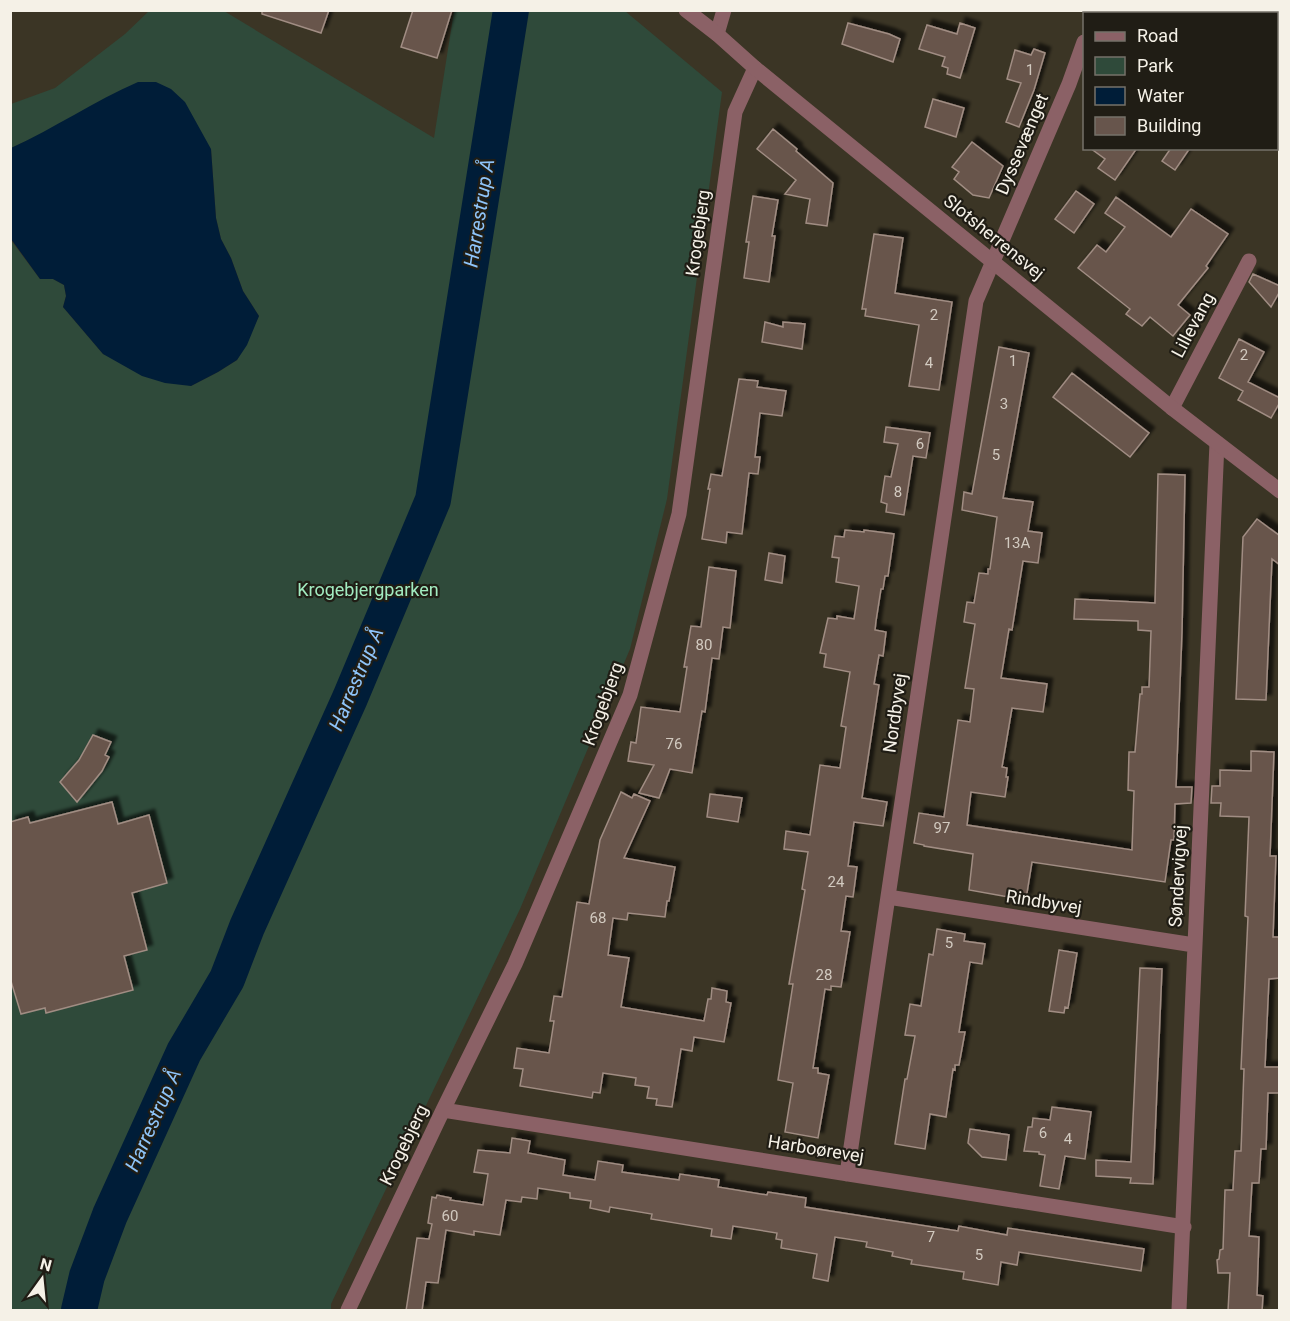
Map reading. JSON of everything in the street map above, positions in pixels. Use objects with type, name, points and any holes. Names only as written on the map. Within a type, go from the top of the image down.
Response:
[{"type":"street","name":"Slotsherrensvej","points":[[686,10],[1172,408],[1280,491]]},
{"type":"street","points":[[717,34],[724,10]]},
{"type":"street","name":"Dyssevænget","points":[[992,261],[1069,84],[1083,45]]},
{"type":"street","name":"Krogebjerg","points":[[348,1311],[515,964],[630,695],[679,514],[735,112],[755,68]]},
{"type":"street","name":"Nordbyvej","points":[[847,1174],[976,301],[992,261]]},
{"type":"street","name":"Lillevang","points":[[1172,408],[1249,261]]},
{"type":"street","name":"Søndervigvej","points":[[1179,1311],[1217,443]]},
{"type":"street","name":"Rindbyvej","points":[[888,897],[1194,945]]},
{"type":"street","name":"Harboørevej","points":[[443,1110],[1184,1227]]},
{"type":"green space","name":"Krogebjergparken","points":[[149,11],[224,11],[434,138],[454,11],[625,11],[722,92],[667,499],[630,649],[520,909],[331,1304],[331,1310],[11,1310],[10,239],[40,279],[53,279],[64,285],[66,296],[63,307],[103,354],[191,386],[237,360],[259,316],[243,291],[231,258],[221,239],[216,218],[211,149],[40,135],[11,148],[11,104],[55,88],[125,34]]},
{"type":"water","points":[[138,82],[156,82],[171,89],[185,102],[211,149],[216,218],[221,239],[231,258],[243,291],[259,316],[247,345],[237,360],[191,386],[165,383],[142,376],[103,354],[63,307],[66,296],[64,285],[53,279],[40,279],[11,239],[11,148]]},
{"type":"building","points":[[262,10],[329,10],[321,33],[262,14]]},
{"type":"building","points":[[413,10],[452,10],[437,58],[401,47]]},
{"type":"building","points":[[848,23],[900,39],[893,62],[842,44]]},
{"type":"building","points":[[960,23],[975,28],[960,78],[947,74],[948,68],[942,66],[945,57],[919,49],[927,25],[957,34]]},
{"type":"building","points":[[1034,49],[1045,53],[1034,90],[1019,127],[1006,122],[1021,83],[1007,79],[1015,50],[1031,55]]},
{"type":"building","points":[[933,99],[964,108],[956,137],[925,127]]},
{"type":"building","points":[[773,129],[833,183],[827,226],[806,223],[810,199],[785,194],[796,180],[757,149]]},
{"type":"building","points":[[972,142],[1003,166],[989,198],[973,195],[954,179],[959,172],[952,167]]},
{"type":"building","points":[[1093,150],[1136,150],[1115,180],[1098,168],[1105,159]]},
{"type":"building","points":[[1170,150],[1189,150],[1175,170],[1162,161]]},
{"type":"building","points":[[1076,191],[1094,204],[1074,233],[1055,219]]},
{"type":"building","points":[[753,196],[778,200],[772,236],[775,236],[769,282],[744,278],[749,242],[746,242]]},
{"type":"building","points":[[1116,197],[1171,237],[1191,209],[1228,234],[1206,266],[1208,268],[1178,305],[1190,315],[1173,336],[1150,317],[1142,326],[1126,314],[1130,309],[1078,268],[1097,245],[1106,252],[1125,227],[1105,213]]},
{"type":"building","points":[[874,234],[903,238],[895,293],[952,302],[939,390],[909,386],[919,325],[865,316],[866,309],[862,309]]},
{"type":"building","points":[[1253,274],[1280,286],[1280,291],[1271,307],[1249,282]]},
{"type":"building","points":[[765,322],[783,327],[783,322],[805,324],[802,349],[762,342]]},
{"type":"building","points":[[1239,339],[1264,352],[1248,382],[1280,398],[1271,418],[1238,400],[1243,391],[1219,378]]},
{"type":"building","points":[[999,347],[1029,353],[1003,498],[1033,502],[1028,531],[1042,533],[1038,563],[1023,561],[1012,630],[1009,629],[1001,678],[1047,684],[1043,712],[1012,708],[1002,767],[1007,768],[1006,777],[1008,777],[1005,797],[971,792],[967,825],[1132,850],[1134,791],[1128,790],[1129,752],[1135,752],[1142,687],[1149,687],[1151,631],[1138,630],[1138,621],[1074,619],[1075,599],[1155,603],[1158,474],[1185,475],[1176,787],[1192,787],[1191,803],[1175,804],[1174,840],[1171,840],[1165,882],[1032,862],[1026,899],[1003,896],[969,890],[973,854],[914,843],[919,813],[944,817],[958,720],[970,722],[974,689],[965,688],[975,624],[964,622],[967,602],[974,603],[979,573],[988,574],[988,569],[990,569],[997,517],[962,510],[964,492],[972,494]]},
{"type":"building","points":[[1072,373],[1149,433],[1130,457],[1053,397]]},
{"type":"building","points":[[739,379],[758,381],[757,387],[786,391],[782,416],[760,413],[755,457],[760,457],[758,474],[749,473],[742,534],[727,532],[726,543],[702,539],[711,474],[722,476]]},
{"type":"building","points":[[886,427],[930,433],[926,458],[913,456],[904,515],[886,512],[887,504],[881,502],[885,476],[891,477],[898,444],[884,442]]},
{"type":"building","points":[[1257,519],[1280,536],[1280,565],[1272,559],[1266,700],[1236,699],[1243,537]]},
{"type":"building","points":[[845,530],[894,534],[888,576],[885,576],[883,589],[881,589],[876,621],[875,630],[886,632],[883,656],[879,655],[874,684],[879,685],[862,798],[887,802],[883,826],[854,822],[848,866],[857,867],[853,897],[846,896],[841,931],[850,932],[841,987],[831,986],[831,990],[825,989],[813,1068],[818,1068],[818,1073],[829,1075],[818,1138],[785,1132],[793,1083],[778,1080],[793,984],[789,984],[805,890],[802,889],[808,852],[784,849],[786,831],[810,835],[820,765],[840,768],[846,727],[841,726],[850,672],[824,667],[826,654],[820,653],[828,618],[837,619],[837,616],[854,619],[859,586],[836,582],[839,558],[832,557],[835,536],[844,537]]},
{"type":"building","points":[[769,553],[785,556],[782,583],[765,580]]},
{"type":"building","points":[[709,567],[736,571],[730,628],[723,627],[719,659],[712,658],[705,712],[702,711],[692,773],[670,769],[659,798],[639,793],[654,765],[628,761],[631,742],[636,743],[641,707],[680,712],[691,626],[701,627]]},
{"type":"building","points":[[93,735],[111,742],[105,755],[109,757],[102,771],[77,802],[60,782],[79,760]]},
{"type":"building","points":[[1251,751],[1274,752],[1270,856],[1276,856],[1273,937],[1280,937],[1280,978],[1269,979],[1265,1067],[1280,1067],[1280,1093],[1268,1093],[1266,1149],[1261,1149],[1259,1183],[1252,1183],[1249,1236],[1259,1237],[1257,1295],[1263,1296],[1262,1311],[1228,1311],[1230,1273],[1218,1273],[1217,1260],[1220,1250],[1223,1249],[1225,1190],[1233,1190],[1235,1151],[1241,1151],[1244,1069],[1241,1069],[1248,917],[1245,916],[1249,817],[1220,816],[1221,803],[1211,803],[1212,786],[1220,786],[1220,770],[1251,771]]},
{"type":"building","points":[[621,792],[632,798],[634,794],[650,801],[624,858],[675,867],[665,917],[628,913],[627,920],[613,918],[608,955],[629,958],[621,1007],[704,1021],[712,988],[727,991],[726,1002],[731,1003],[724,1042],[694,1037],[692,1051],[681,1049],[672,1107],[656,1105],[657,1099],[647,1098],[649,1087],[635,1085],[636,1078],[603,1073],[600,1093],[593,1092],[592,1098],[520,1086],[523,1069],[514,1068],[517,1048],[549,1053],[554,1021],[550,1021],[554,996],[562,997],[577,902],[589,904],[600,840]]},
{"type":"building","points":[[710,794],[742,798],[738,822],[707,817]]},
{"type":"building","points":[[112,802],[118,824],[149,815],[167,883],[132,893],[147,950],[124,956],[133,990],[46,1013],[45,1008],[21,1014],[10,978],[10,822],[28,817],[30,823]]},
{"type":"building","points":[[937,929],[965,934],[964,941],[985,944],[982,964],[970,962],[959,1032],[965,1032],[959,1065],[955,1065],[955,1070],[953,1069],[946,1117],[930,1114],[925,1149],[895,1144],[905,1079],[907,1079],[915,1036],[905,1035],[910,1004],[921,1006],[929,954],[933,955]]},
{"type":"building","points":[[1059,950],[1077,953],[1068,1008],[1065,1007],[1064,1013],[1049,1011]]},
{"type":"building","points":[[1140,968],[1162,969],[1153,1184],[1130,1183],[1131,1178],[1096,1176],[1096,1160],[1131,1162]]},
{"type":"building","points":[[1052,1107],[1091,1112],[1085,1159],[1065,1156],[1059,1189],[1040,1186],[1045,1155],[1039,1152],[1024,1151],[1028,1127],[1032,1127],[1033,1118],[1050,1120]]},
{"type":"building","points":[[970,1129],[1009,1135],[1006,1160],[982,1157],[968,1143]]},
{"type":"building","points":[[512,1138],[530,1141],[528,1153],[565,1160],[563,1175],[595,1180],[598,1161],[623,1165],[622,1172],[679,1180],[680,1174],[719,1180],[718,1187],[767,1195],[768,1192],[806,1198],[805,1207],[958,1231],[959,1226],[1007,1235],[1008,1228],[1144,1249],[1141,1271],[1019,1252],[1017,1265],[1001,1262],[998,1285],[963,1279],[964,1272],[911,1264],[912,1260],[892,1256],[893,1252],[866,1247],[867,1242],[835,1237],[828,1281],[813,1278],[817,1254],[781,1248],[782,1240],[776,1239],[777,1233],[733,1226],[731,1239],[711,1236],[712,1229],[651,1219],[652,1214],[610,1207],[609,1212],[590,1208],[591,1201],[570,1198],[570,1193],[538,1188],[537,1199],[522,1197],[521,1202],[506,1200],[500,1235],[474,1231],[474,1235],[446,1230],[438,1283],[426,1282],[422,1311],[406,1311],[417,1238],[429,1239],[432,1224],[428,1223],[432,1197],[436,1198],[437,1195],[451,1198],[450,1200],[483,1205],[488,1174],[474,1172],[478,1150],[510,1153]]},
{"type":"waterway","name":"Harrestrup Å","points":[[79,1310],[87,1276],[110,1215],[184,1052],[227,979],[247,927],[350,698],[433,500],[511,10]]}]
